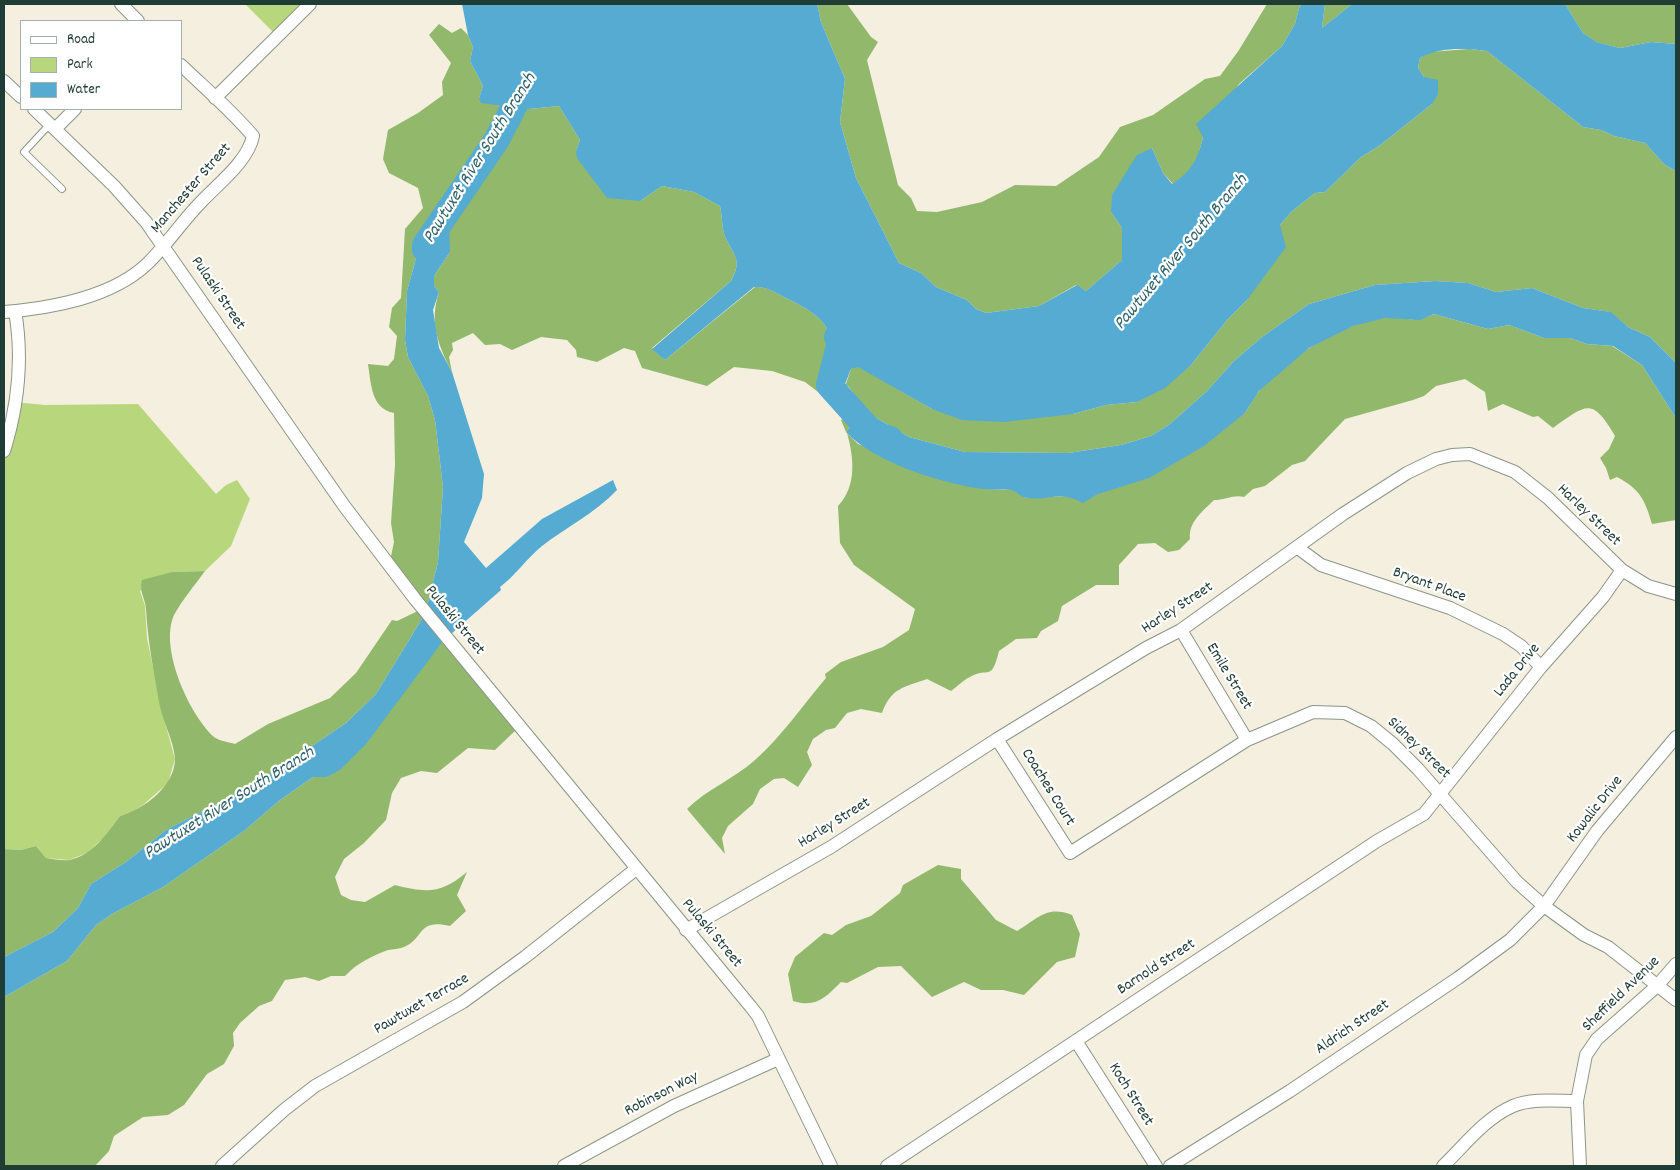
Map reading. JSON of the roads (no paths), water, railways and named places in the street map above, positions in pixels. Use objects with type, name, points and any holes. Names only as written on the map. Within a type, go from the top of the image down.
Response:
[{"type":"street","points":[[121,4],[137,20]]},
{"type":"street","points":[[215,98],[310,4]]},
{"type":"street","name":"Manchester Street","points":[[9,311],[88,296],[116,285],[145,266],[195,208],[233,169],[252,142],[253,136],[231,109],[215,98],[182,66]]},
{"type":"street","points":[[4,81],[20,96]]},
{"type":"street","name":"Pulaski Street","points":[[35,110],[114,186],[146,222],[340,499],[415,599],[758,1016],[830,1166]]},
{"type":"street","points":[[53,127],[74,110]]},
{"type":"street","points":[[4,450],[16,405],[19,336],[9,311]]},
{"type":"street","name":"Harley Street","points":[[686,930],[831,847],[997,739],[1146,648],[1181,630],[1343,514],[1421,465],[1452,454],[1470,454],[1515,472],[1530,483],[1622,570],[1648,586],[1676,594]]},
{"type":"street","name":"Bryant Place","points":[[1298,548],[1321,565],[1450,608],[1503,634],[1521,646],[1541,667]]},
{"type":"street","name":"Lada Drive","points":[[1441,794],[1541,667],[1603,597],[1622,570]]},
{"type":"street","name":"Emile Street","points":[[1181,630],[1247,740]]},
{"type":"street","name":"Sidney Street","points":[[1070,853],[1247,740],[1313,712],[1345,713],[1371,726],[1393,744],[1441,794],[1505,869],[1544,906],[1584,935],[1608,948],[1676,1000]]},
{"type":"street","name":"Kowalic Drive","points":[[1544,906],[1597,831],[1676,737]]},
{"type":"street","name":"Coaches Court","points":[[997,739],[1070,853]]},
{"type":"street","name":"Barnold Street","points":[[887,1166],[1377,841],[1424,814],[1441,794]]},
{"type":"street","name":"Pawtuxet Terrace","points":[[222,1166],[315,1086],[463,1002],[499,977],[636,869]]},
{"type":"street","name":"Aldrich Street","points":[[1170,1166],[1282,1096],[1458,978],[1504,945],[1544,906]]},
{"type":"street","name":"Sheffield Avenue","points":[[1580,1166],[1577,1101],[1586,1055],[1598,1039],[1657,986],[1676,964]]},
{"type":"street","name":"Koch Street","points":[[1076,1040],[1156,1166]]},
{"type":"street","name":"Robinson Way","points":[[564,1166],[674,1106],[778,1058]]},
{"type":"street","points":[[1443,1166],[1490,1120],[1513,1106],[1540,1100],[1577,1101]]},
{"type":"lane","points":[[53,127],[24,152],[62,189]]},
{"type":"water","points":[[462,4],[817,4],[821,22],[845,79],[840,122],[856,178],[899,263],[921,273],[936,287],[967,300],[976,309],[986,313],[1039,306],[1077,285],[1086,291],[1122,260],[1122,228],[1111,212],[1112,195],[1137,155],[1152,148],[1163,173],[1172,184],[1184,175],[1193,164],[1199,152],[1203,137],[1196,124],[1282,46],[1295,24],[1299,8],[1302,4],[1325,4],[1322,28],[1352,4],[1565,4],[1583,33],[1596,42],[1620,48],[1651,42],[1676,44],[1676,171],[1665,165],[1645,143],[1614,136],[1601,130],[1583,127],[1487,51],[1452,49],[1427,54],[1420,58],[1418,68],[1424,77],[1438,80],[1438,94],[1432,104],[1379,146],[1361,157],[1325,192],[1315,193],[1291,212],[1280,225],[1286,247],[1247,300],[1227,320],[1191,365],[1165,388],[1137,402],[1106,405],[1073,414],[1004,422],[962,420],[932,409],[858,367],[851,369],[840,392],[832,397],[830,392],[833,348],[831,337],[826,327],[806,309],[764,288],[754,287],[665,360],[652,349],[731,281],[735,273],[737,261],[724,234],[720,206],[694,192],[662,186],[640,201],[607,198],[577,158],[576,151],[580,140],[559,106],[529,109],[481,103],[479,98],[483,86],[470,61],[473,47],[468,35]]},
{"type":"water","points":[[436,213],[449,225],[450,252],[434,276],[434,286],[439,292],[433,310],[439,348],[452,372],[484,474],[482,498],[464,542],[486,568],[542,519],[613,480],[617,490],[581,520],[537,551],[500,587],[501,590],[443,641],[366,744],[341,769],[327,777],[313,777],[280,800],[244,831],[163,887],[112,914],[96,925],[67,961],[4,997],[4,957],[53,932],[78,908],[91,884],[126,862],[166,830],[256,784],[346,723],[376,694],[425,614],[438,562],[443,487],[435,420],[428,396],[408,357],[405,340],[407,291],[426,222]]},
{"type":"water","points":[[1435,281],[1468,283],[1496,292],[1532,288],[1583,308],[1611,312],[1628,327],[1650,337],[1676,363],[1676,418],[1642,365],[1613,346],[1587,344],[1570,338],[1544,338],[1509,325],[1488,329],[1434,314],[1420,320],[1385,318],[1353,326],[1309,348],[1259,391],[1245,413],[1204,446],[1149,478],[1098,494],[1083,503],[1061,496],[1036,499],[1026,498],[1011,490],[967,486],[930,477],[874,453],[846,432],[854,423],[871,415],[909,437],[965,452],[1068,453],[1121,445],[1151,436],[1170,424],[1207,391],[1234,361],[1262,337],[1309,304],[1375,285]]},
{"type":"waterway","name":"Pawtuxet River South Branch","points":[[425,249],[425,245],[496,141],[530,76]]},
{"type":"waterway","points":[[837,337],[840,342],[829,385],[873,434],[890,439]]}]
